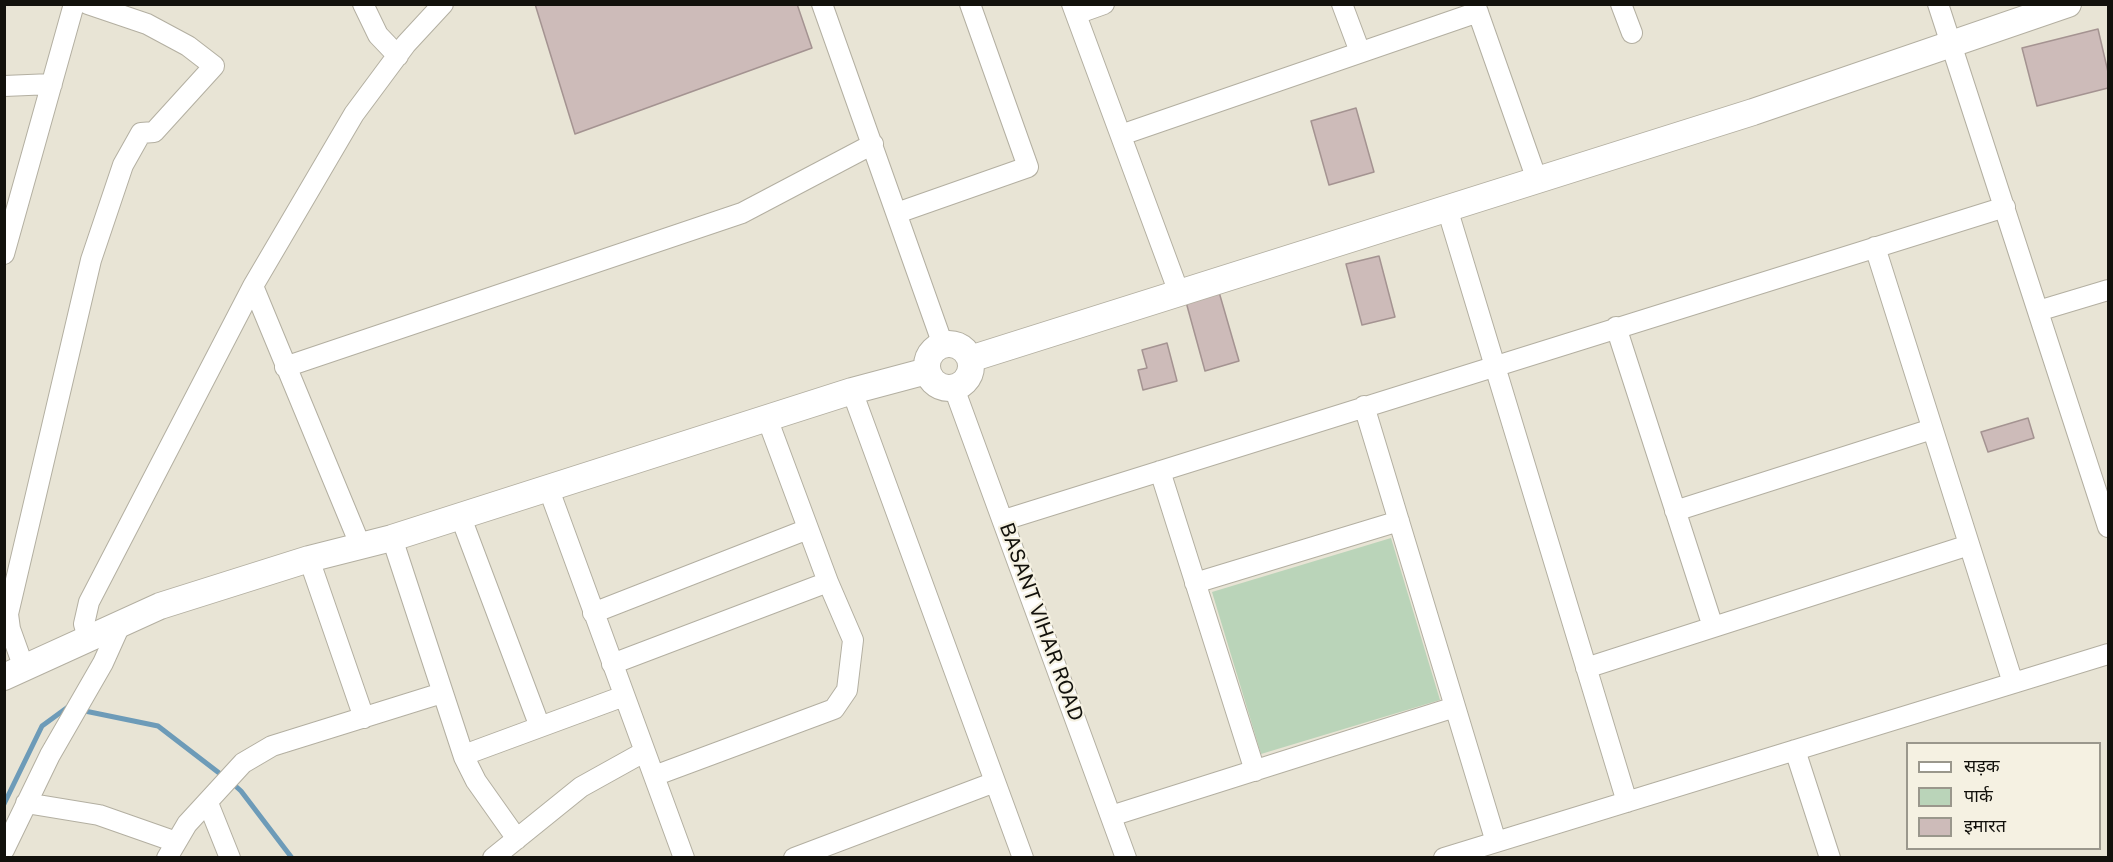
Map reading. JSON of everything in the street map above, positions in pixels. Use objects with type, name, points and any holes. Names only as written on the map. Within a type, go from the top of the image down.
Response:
[{"type":"street","points":[[4,254],[74,4]]},
{"type":"street","points":[[88,4],[147,24],[188,46],[214,66],[154,132],[141,133],[123,165],[91,260],[8,614],[14,672],[160,606],[309,559],[392,538],[852,391],[927,371]]},
{"type":"street","points":[[363,4],[378,35],[398,56]]},
{"type":"street","points":[[822,4],[943,345]]},
{"type":"street","points":[[897,213],[1028,167],[970,4]]},
{"type":"street","points":[[1104,4],[1074,9],[1179,293]]},
{"type":"street","points":[[1342,4],[1360,52]]},
{"type":"street","points":[[1621,4],[1632,33]]},
{"type":"street","points":[[1938,4],[2109,527]]},
{"type":"street","points":[[970,359],[1753,112],[2068,4]]},
{"type":"street","points":[[88,638],[84,624],[89,602],[253,286],[354,114],[438,7]]},
{"type":"street","points":[[1121,135],[1360,52],[1477,8],[1537,180]]},
{"type":"street","points":[[4,86],[52,84]]},
{"type":"street","points":[[285,367],[742,213],[873,144]]},
{"type":"street","points":[[1004,520],[1495,364],[2005,207]]},
{"type":"street","points":[[1448,208],[1627,802]]},
{"type":"street","points":[[1875,247],[2013,683]]},
{"type":"street","points":[[253,286],[361,547]]},
{"type":"street","points":[[2038,311],[2109,290]]},
{"type":"street","points":[[1616,327],[1713,627]]},
{"type":"street","points":[[943,345],[958,346],[970,359],[971,370],[968,378],[954,388],[938,386],[927,371],[929,356],[943,345]]},
{"type":"street","name":"BASANT VIHAR ROAD","points":[[954,388],[1126,858]]},
{"type":"street","points":[[852,391],[1023,858]]},
{"type":"street","points":[[1364,406],[1496,842]]},
{"type":"street","points":[[654,777],[834,709],[847,690],[853,640],[828,582],[767,418]]},
{"type":"street","points":[[1676,511],[1932,429]]},
{"type":"street","points":[[1160,471],[1255,771]]},
{"type":"street","points":[[548,488],[654,777],[678,855]]},
{"type":"street","points":[[460,515],[540,727]]},
{"type":"street","points":[[1196,583],[1399,521]]},
{"type":"street","points":[[593,613],[808,530]]},
{"type":"street","points":[[392,538],[464,755],[476,782],[517,839]]},
{"type":"street","points":[[1586,668],[1969,545]]},
{"type":"street","points":[[309,559],[364,718]]},
{"type":"street","points":[[612,664],[828,582]]},
{"type":"street","points":[[4,850],[50,755],[67,730],[103,663],[121,623]]},
{"type":"street","points":[[1444,858],[2109,654]]},
{"type":"street","points":[[26,803],[99,815],[133,829],[171,850],[187,824],[243,763],[272,746],[442,693]]},
{"type":"street","points":[[464,755],[624,696]]},
{"type":"street","points":[[1111,816],[1455,707]]},
{"type":"street","points":[[1795,750],[1830,858]]},
{"type":"street","points":[[493,858],[581,787],[644,752]]},
{"type":"street","points":[[794,858],[995,782]]},
{"type":"street","points":[[211,799],[230,858]]},
{"type":"green space","points":[[1391,538],[1440,700],[1261,754],[1212,592]]},
{"type":"building","points":[[535,4],[797,4],[812,48],[575,134]]},
{"type":"building","points":[[2098,29],[2108,72],[2108,88],[2037,106],[2022,48]]},
{"type":"building","points":[[1356,108],[1374,172],[1329,185],[1311,121]]},
{"type":"building","points":[[1379,256],[1395,317],[1362,325],[1346,264]]},
{"type":"building","points":[[1219,292],[1239,361],[1205,371],[1186,302]]},
{"type":"building","points":[[1167,343],[1177,381],[1143,390],[1138,370],[1147,368],[1142,350]]},
{"type":"building","points":[[2028,418],[2034,438],[1988,452],[1981,432]]},
{"type":"waterway","points":[[4,804],[42,726],[68,707],[71,708]]},
{"type":"waterway","points":[[80,710],[158,726],[223,776]]},
{"type":"waterway","points":[[231,782],[241,791],[292,858]]}]
